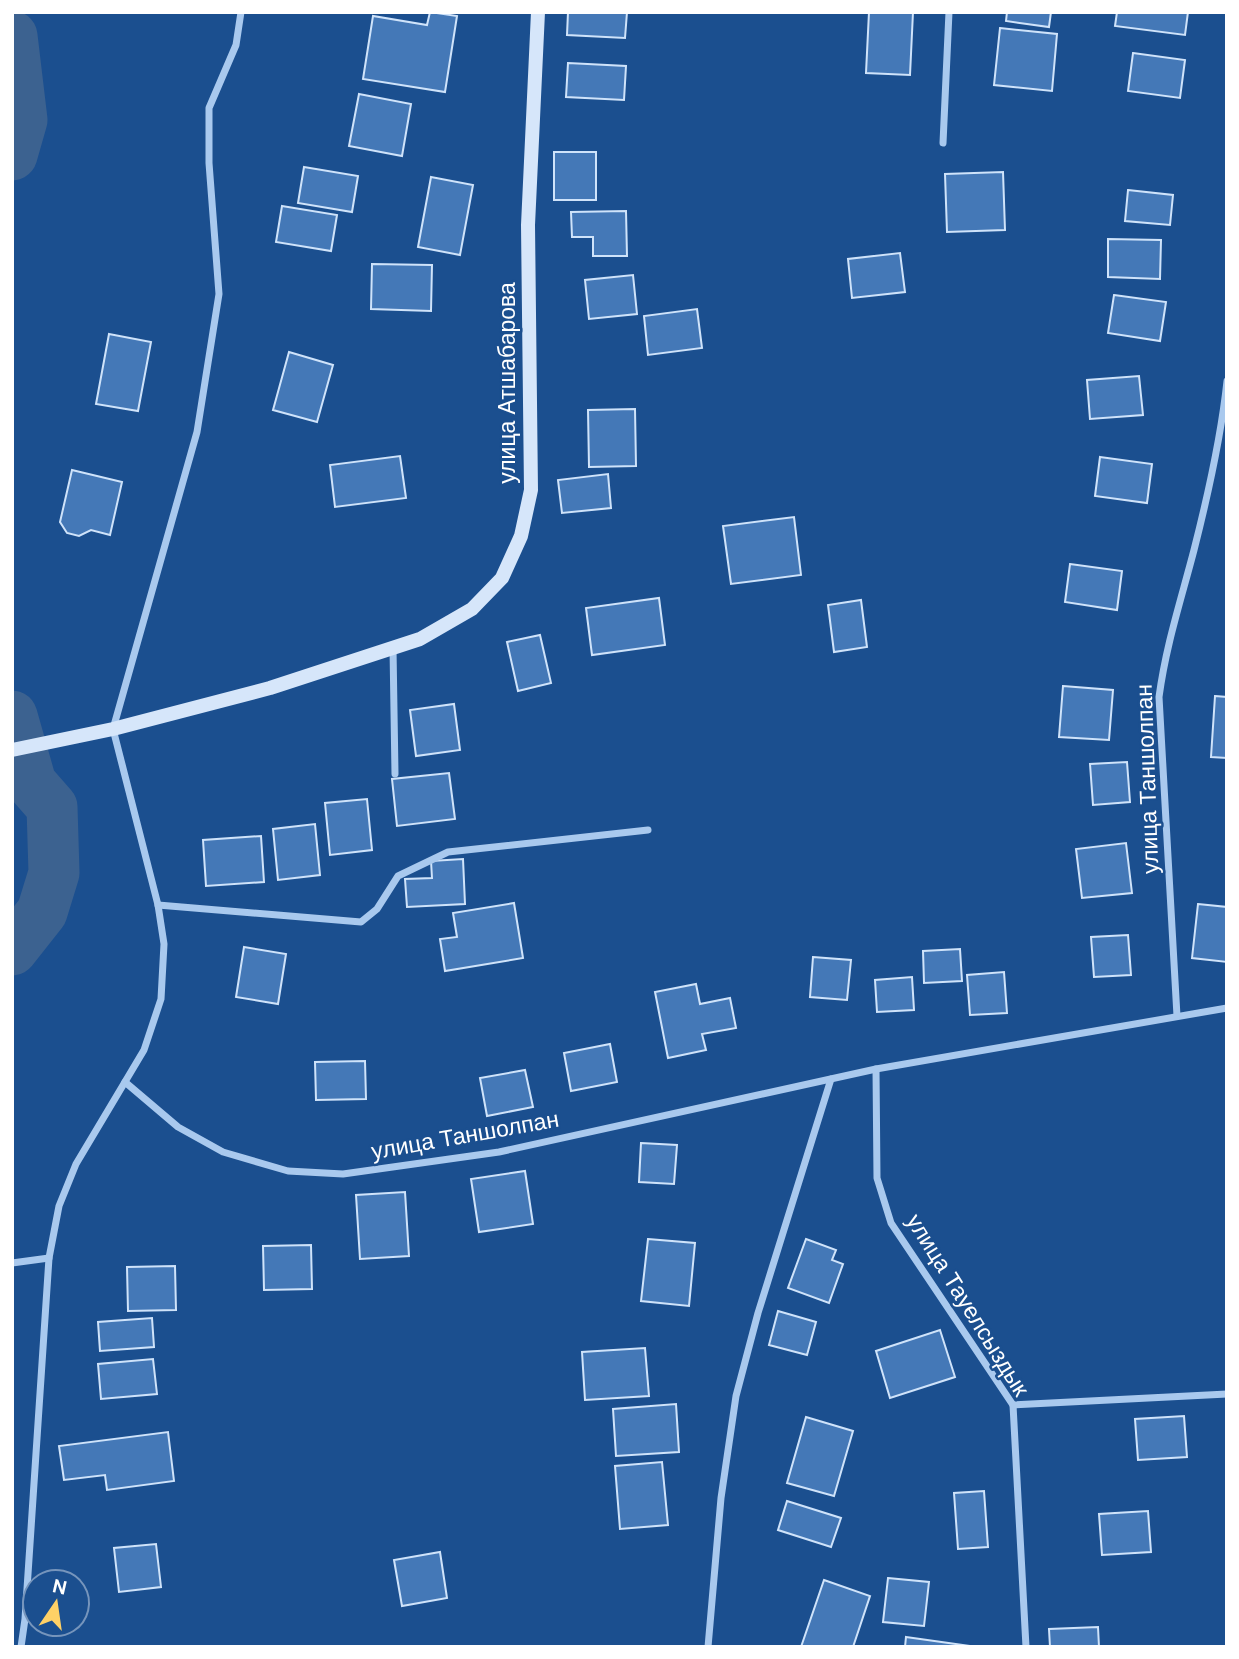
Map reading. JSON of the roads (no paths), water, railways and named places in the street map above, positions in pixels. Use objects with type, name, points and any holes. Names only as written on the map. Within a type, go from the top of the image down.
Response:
[{"type":"main road","name":"улица Атшабарова","points":[[12,750],[113,729],[270,688],[421,639],[472,609],[502,578],[521,536],[531,490],[528,225],[538,12]]},
{"type":"street","points":[[21,1647],[49,1258],[59,1206],[76,1164],[144,1050],[161,999],[164,944],[158,905],[113,729],[197,432],[219,294],[209,163],[209,108],[236,46],[241,12]]},
{"type":"street","points":[[943,144],[949,12]]},
{"type":"street","name":"улица Таншолпан","points":[[1177,1016],[1159,696],[1166,647],[1194,551],[1218,442],[1227,381]]},
{"type":"street","points":[[393,648],[395,774]]},
{"type":"street","points":[[158,905],[361,922],[377,909],[398,876],[448,852],[648,830]]},
{"type":"street","name":"улица Таншолпан","points":[[125,1082],[178,1127],[223,1152],[288,1171],[343,1174],[499,1152],[876,1069],[1227,1008]]},
{"type":"street","name":"улица Тауелсыздык","points":[[876,1069],[877,1178],[891,1223],[1013,1405],[1026,1647]]},
{"type":"street","points":[[708,1647],[720,1498],[736,1396],[758,1312],[831,1079]]},
{"type":"street","points":[[12,1263],[49,1258]]},
{"type":"street","points":[[1013,1405],[1227,1394]]},
{"type":"waterway","points":[[12,36],[22,120],[12,155]]},
{"type":"waterway","points":[[12,716],[31,783],[52,807],[54,873],[42,912],[12,950]]}]
